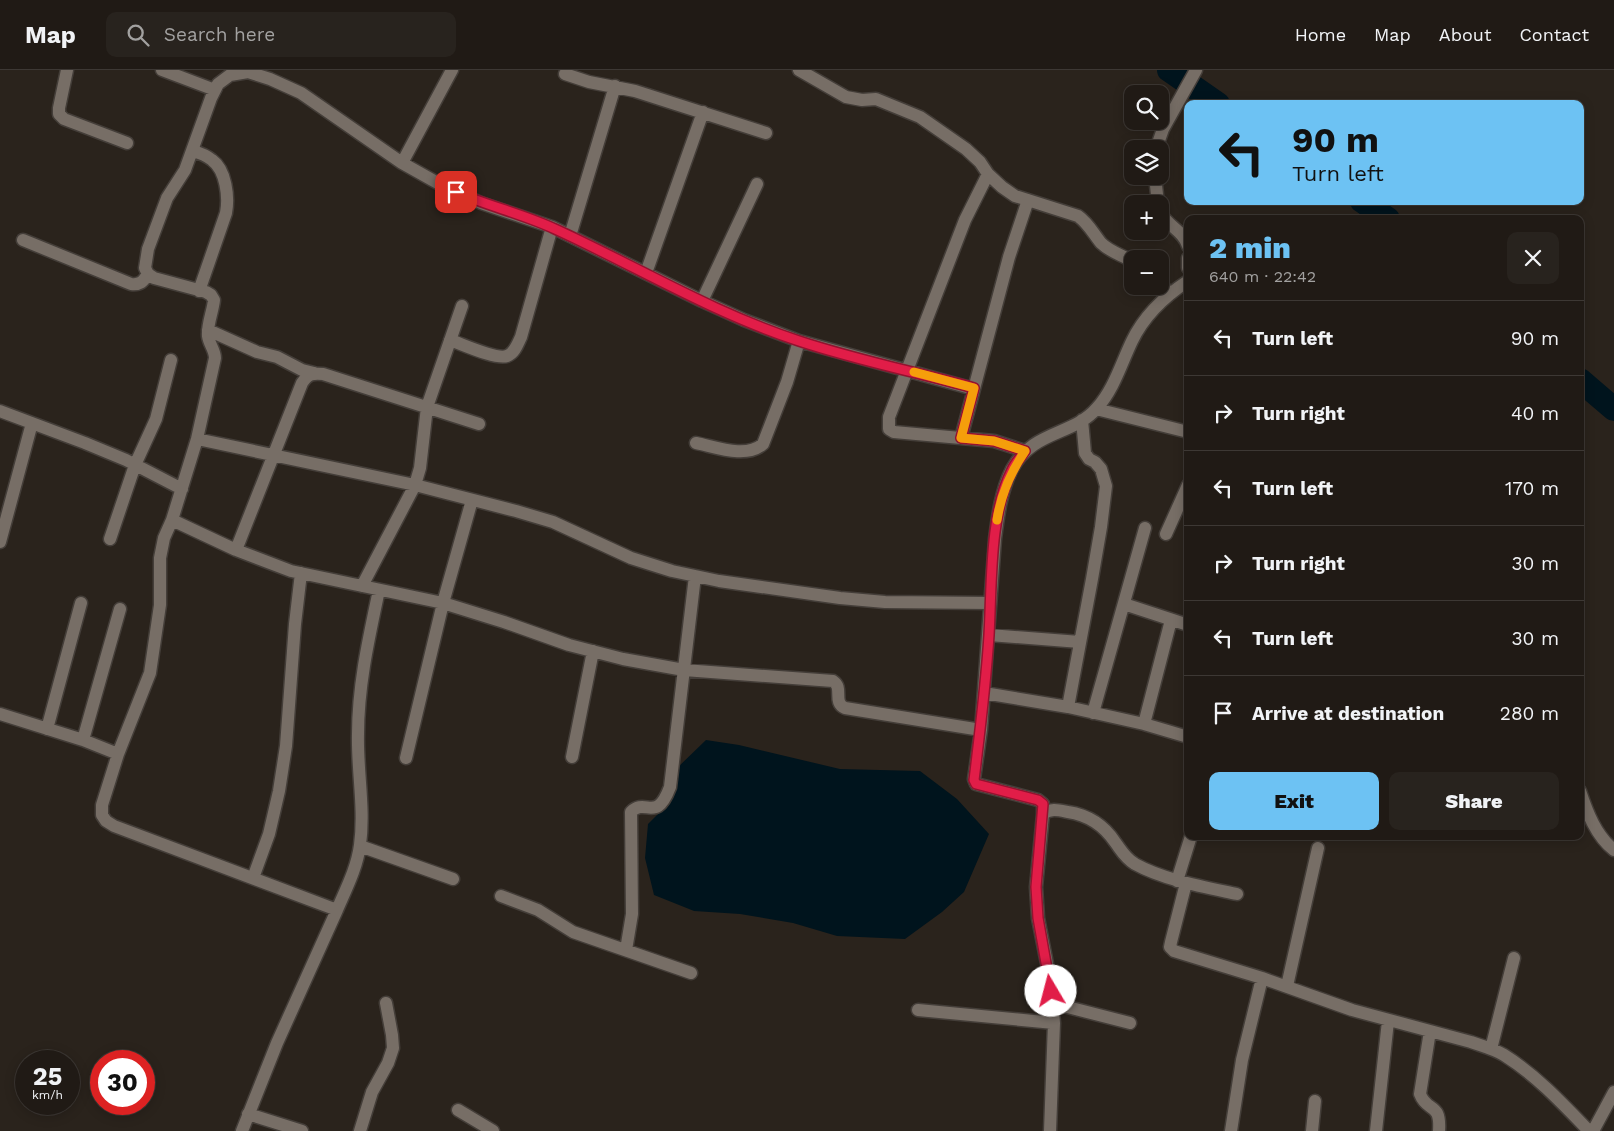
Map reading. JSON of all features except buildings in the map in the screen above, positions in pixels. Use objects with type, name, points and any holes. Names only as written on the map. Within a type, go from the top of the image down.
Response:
[{"type":"street","points":[[67,70],[58,108],[59,114],[64,119],[128,143]]},
{"type":"street","points":[[162,70],[215,90]]},
{"type":"street","points":[[402,163],[452,70]]},
{"type":"street","points":[[799,70],[846,96],[862,100],[876,99],[920,117],[966,148],[980,162],[988,174],[1015,196],[1078,216],[1087,222],[1102,244],[1124,257]]},
{"type":"street","points":[[336,910],[114,826],[106,821],[102,815],[102,805],[118,754],[150,673],[160,606],[160,558],[164,538],[182,489],[215,358],[214,348],[208,338],[214,300],[211,295],[154,278],[148,274],[145,268],[145,260],[160,214],[167,198],[185,170],[215,90],[218,84],[230,74],[248,72],[270,78],[301,93],[402,163],[443,186],[481,203],[552,227],[702,302],[744,320],[799,341],[974,388]]},
{"type":"street","points":[[565,74],[589,82],[615,86],[766,133]]},
{"type":"street","points":[[1159,140],[1163,129],[1194,75]]},
{"type":"street","points":[[570,236],[615,86]]},
{"type":"street","points":[[646,273],[703,112]]},
{"type":"street","points":[[193,151],[208,158],[219,168],[228,202],[200,291]]},
{"type":"street","points":[[988,174],[965,220],[889,417],[889,429],[894,432],[994,441],[1025,451]]},
{"type":"street","points":[[702,302],[757,184]]},
{"type":"street","points":[[961,438],[1016,231],[1028,200]]},
{"type":"street","points":[[1169,224],[1184,238]]},
{"type":"street","points":[[450,340],[498,356],[508,356],[515,350],[521,337],[552,227]]},
{"type":"street","points":[[23,240],[131,284],[137,285],[143,282],[148,274]]},
{"type":"street","points":[[1169,292],[1184,283]]},
{"type":"street","points":[[1050,1131],[1054,1023],[1050,979],[1038,918],[1036,887],[1043,804],[1038,800],[976,784],[974,780],[981,730],[995,539],[999,510],[1004,489],[1012,469],[1025,451],[1043,438],[1082,420],[1096,409],[1121,368],[1132,341],[1140,328],[1167,295]]},
{"type":"street","points":[[362,586],[415,485],[420,468],[427,408],[462,306]]},
{"type":"street","points":[[208,330],[257,352],[277,357],[302,370],[323,374],[479,424]]},
{"type":"street","points":[[696,443],[744,452],[756,450],[763,444],[787,382],[799,341]]},
{"type":"street","points":[[110,540],[135,465],[156,419],[171,360]]},
{"type":"street","points":[[236,550],[302,382],[307,376],[314,373]]},
{"type":"street","points":[[1096,409],[1184,431]]},
{"type":"street","points":[[0,411],[85,443],[135,465],[182,489]]},
{"type":"street","points":[[1068,707],[1101,527],[1106,486],[1101,469],[1085,453],[1082,420]]},
{"type":"street","points":[[0,542],[32,423]]},
{"type":"street","points":[[196,439],[415,485],[553,522],[631,558],[672,572],[840,598],[885,602],[990,603]]},
{"type":"street","points":[[1166,534],[1184,493]]},
{"type":"street","points":[[406,758],[444,603],[472,500]]},
{"type":"street","points":[[172,520],[236,550],[291,571],[444,603],[569,645],[684,670],[833,681],[837,683],[839,688],[838,701],[845,708],[981,730]]},
{"type":"street","points":[[1093,713],[1145,528]]},
{"type":"street","points":[[253,878],[269,834],[279,791],[286,746],[295,624],[302,574]]},
{"type":"street","points":[[626,950],[632,914],[631,812],[641,807],[656,808],[662,804],[668,792],[677,737],[695,576]]},
{"type":"street","points":[[242,1131],[277,1043],[351,876],[360,846],[358,734],[361,682],[379,590]]},
{"type":"street","points":[[47,729],[81,603]]},
{"type":"street","points":[[1124,604],[1184,624]]},
{"type":"street","points":[[83,740],[120,609]]},
{"type":"street","points":[[1144,724],[1171,620]]},
{"type":"street","points":[[989,635],[1080,642]]},
{"type":"street","points":[[572,757],[593,651]]},
{"type":"street","points":[[984,693],[1068,707],[1144,724],[1184,736]]},
{"type":"street","points":[[0,714],[83,740],[118,754]]},
{"type":"street","points":[[1584,803],[1596,829],[1614,850]]},
{"type":"street","points":[[1043,814],[1054,809],[1081,814],[1100,825],[1111,836],[1123,855],[1135,864],[1182,882],[1237,894]]},
{"type":"street","points":[[1190,840],[1170,947],[1174,951],[1287,986],[1352,1010],[1491,1049],[1524,1070],[1591,1131],[1614,1092]]},
{"type":"street","points":[[360,846],[453,879]]},
{"type":"street","points":[[1287,986],[1318,848]]},
{"type":"street","points":[[501,896],[538,910],[573,932],[691,973]]},
{"type":"street","points":[[1491,1049],[1514,958]]},
{"type":"street","points":[[1231,1131],[1242,1060],[1262,978]]},
{"type":"street","points":[[360,1131],[372,1092],[388,1063],[393,1048],[386,1003]]},
{"type":"street","points":[[1052,1003],[1130,1023]]},
{"type":"street","points":[[918,1010],[1054,1023]]},
{"type":"street","points":[[1376,1131],[1388,1021]]},
{"type":"street","points":[[1430,1031],[1420,1094],[1425,1103],[1438,1114],[1439,1131]]},
{"type":"street","points":[[1312,1131],[1315,1101]]},
{"type":"street","points":[[458,1110],[493,1131]]},
{"type":"street","points":[[248,1114],[302,1131]]},
{"type":"water","points":[[706,740],[739,745],[840,769],[920,771],[957,799],[989,834],[964,892],[942,912],[905,939],[837,936],[793,923],[740,914],[694,911],[654,895],[645,858],[648,824],[668,804],[676,769]]},
{"type":"waterway","points":[[1169,70],[1212,100]]},
{"type":"waterway","points":[[1368,205],[1382,215]]},
{"type":"waterway","points":[[1584,383],[1614,409]]},
{"type":"slow traffic","points":[[914,372],[974,388],[961,438],[994,441],[1025,451],[1012,469],[1004,489],[997,520]]},
{"type":"route","points":[[456,192],[481,203],[552,227],[702,302],[775,332],[850,356],[974,388],[961,438],[994,441],[1025,451],[1012,469],[1004,489],[999,510],[995,539],[981,730],[974,780],[976,784],[1038,800],[1043,804],[1036,887],[1038,918],[1051,991]]}]
